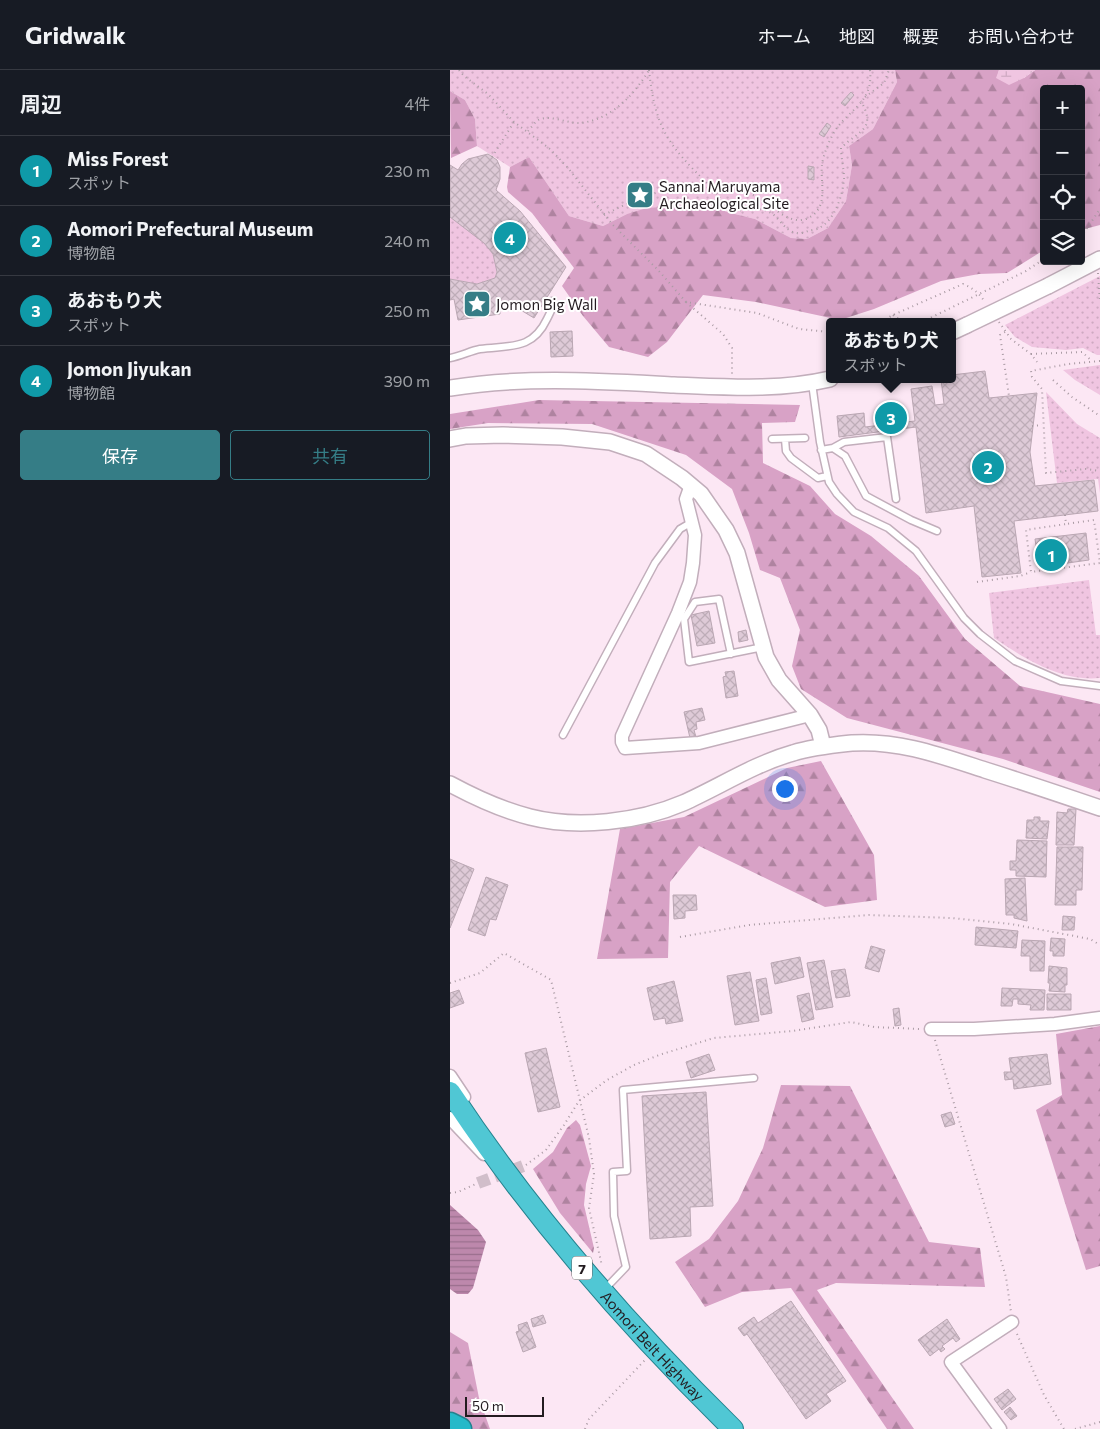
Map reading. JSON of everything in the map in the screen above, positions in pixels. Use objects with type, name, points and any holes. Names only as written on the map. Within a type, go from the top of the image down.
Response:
[{"type":"highway","name":"Aomori Belt Highway","points":[[450,1092],[524,1196],[598,1287],[655,1350],[733,1429]]},
{"type":"highway","points":[[450,1424],[460,1429]]},
{"type":"street","points":[[956,330],[1048,286],[1099,266]]},
{"type":"street","points":[[450,388],[479,383],[525,380],[747,388],[812,383],[826,380]]},
{"type":"street","points":[[450,438],[503,435],[562,436],[610,442],[646,454],[691,485],[701,494],[726,530],[737,553],[766,657],[779,680],[810,715],[819,730],[823,746]]},
{"type":"street","points":[[691,485],[686,498],[695,535],[690,582],[622,736],[625,748],[699,743],[810,715]]},
{"type":"street","points":[[450,784],[480,800],[530,817],[556,822],[598,822],[629,818],[682,803],[762,764],[793,752],[823,746],[855,743],[887,744],[922,750],[1100,808]]},
{"type":"street","points":[[931,1029],[974,1029],[1055,1024],[1100,1018]]},
{"type":"street","points":[[450,1076],[478,1119],[506,1172]]},
{"type":"street","points":[[450,1118],[524,1196]]},
{"type":"street","points":[[1000,1429],[950,1362],[1012,1322]]},
{"type":"lane","points":[[450,358],[479,350],[524,344],[542,329],[553,307],[552,301]]},
{"type":"lane","points":[[812,383],[821,450],[828,476],[837,494],[854,512],[888,528],[916,551],[964,618],[1015,661],[1061,681],[1100,686]]},
{"type":"lane","points":[[821,450],[833,448],[844,442],[887,437],[896,499]]},
{"type":"lane","points":[[772,439],[805,438]]},
{"type":"lane","points":[[785,439],[786,451],[791,458],[818,478],[828,476]]},
{"type":"lane","points":[[833,448],[845,456],[866,496],[911,520],[937,531]]},
{"type":"lane","points":[[563,736],[655,563],[680,529],[692,522]]},
{"type":"lane","points":[[731,654],[718,599],[695,602],[684,619],[690,662],[731,654],[763,647]]},
{"type":"lane","points":[[598,1287],[626,1267],[614,1216],[613,1180],[613,1172],[627,1171],[623,1090],[754,1078]]},
{"type":"path","points":[[459,70],[488,94],[514,122],[550,149],[568,168],[604,215],[686,302],[723,334],[732,348],[732,376]]},
{"type":"path","points":[[528,132],[538,120],[550,118],[565,122],[581,123],[600,117],[628,99],[640,85],[649,70]]},
{"type":"path","points":[[649,70],[657,116],[670,143],[682,158],[710,186],[718,197],[733,209],[752,208],[766,210],[774,215],[786,228],[797,234],[818,229],[828,221],[834,212],[841,195],[844,177],[841,148],[867,124],[869,118],[862,101]]},
{"type":"path","points":[[865,98],[870,88],[870,70]]},
{"type":"path","points":[[604,215],[624,205],[669,188],[710,186],[753,196],[791,219],[813,216],[819,208],[822,196],[822,164],[831,138],[836,129],[862,101],[884,83],[889,70]]},
{"type":"path","points":[[492,156],[514,122]]},
{"type":"path","points":[[1085,231],[1100,209]]},
{"type":"path","points":[[930,318],[1026,271],[1040,262]]},
{"type":"path","points":[[1099,266],[1100,303]]},
{"type":"path","points":[[887,318],[963,284],[979,294],[990,309]]},
{"type":"path","points":[[686,302],[757,313],[799,329],[826,332]]},
{"type":"path","points":[[893,315],[897,318]]},
{"type":"path","points":[[995,316],[1011,339],[1037,362]]},
{"type":"path","points":[[1005,331],[1000,335],[1009,396]]},
{"type":"path","points":[[1030,354],[1082,352],[1092,361]]},
{"type":"path","points":[[1100,361],[1031,372],[1032,377],[1042,389],[1042,425],[1046,473],[1086,469],[1100,470]]},
{"type":"path","points":[[1053,380],[1072,397],[1100,416]]},
{"type":"path","points":[[1032,426],[1042,425]]},
{"type":"path","points":[[1065,515],[1066,524]]},
{"type":"path","points":[[977,582],[1020,576],[1031,572],[1100,564],[1094,520],[1026,530],[1031,572]]},
{"type":"path","points":[[680,937],[749,926],[869,915],[951,918],[1011,924],[1090,939],[1100,944]]},
{"type":"path","points":[[450,983],[480,973],[504,952],[551,980],[588,1138],[594,1174],[589,1208],[602,1268],[598,1287]]},
{"type":"path","points":[[526,1165],[546,1150],[579,1101],[608,1080],[634,1065],[659,1055],[714,1038],[792,1031],[851,1022],[874,1027],[931,1029],[1006,1278],[1012,1322],[1023,1351],[1044,1395],[1064,1429]]},
{"type":"path","points":[[450,1193],[458,1192],[478,1183]]},
{"type":"path","points":[[585,1429],[588,1419],[655,1350]]},
{"type":"path","points":[[1075,1429],[1100,1422]]},
{"type":"green space","points":[[450,70],[895,70],[897,82],[873,129],[849,146],[852,165],[846,201],[828,228],[807,239],[791,238],[755,219],[727,212],[709,204],[627,214],[603,226],[569,216],[529,157],[510,167],[477,146],[475,119],[465,100],[450,91]]},
{"type":"green space","points":[[895,70],[999,70],[997,78],[1024,78],[1035,70],[1100,70],[1100,225],[1085,229],[1085,85],[1040,85],[1040,252],[1007,273],[979,274],[941,281],[874,309],[846,318],[831,318],[756,302],[703,295],[667,342],[648,357],[609,347],[583,316],[562,286],[574,268],[532,213],[508,192],[507,187],[510,167],[529,157],[569,216],[603,226],[627,214],[647,208],[709,204],[727,212],[755,219],[791,238],[807,239],[828,228],[846,201],[852,165],[849,146],[873,129],[897,82]]},
{"type":"green space","points":[[999,70],[1035,70],[1009,85],[996,78]]},
{"type":"green space","points":[[450,91],[465,100],[475,119],[477,146],[451,158]]},
{"type":"green space","points":[[450,217],[475,235],[490,250],[497,268],[495,278],[477,284],[450,279]]},
{"type":"green space","points":[[1100,276],[1100,355],[1083,348],[1066,350],[1032,347],[1015,337],[1005,325]]},
{"type":"green space","points":[[1100,365],[1100,395],[1075,380],[1063,370]]},
{"type":"green space","points":[[1046,392],[1077,424],[1100,438],[1100,493],[1098,479],[1057,483]]},
{"type":"green space","points":[[539,400],[800,405],[795,422],[762,423],[763,463],[810,486],[835,514],[871,536],[919,576],[965,639],[1020,686],[1100,704],[1100,792],[1003,759],[847,718],[801,689],[792,666],[800,630],[780,578],[760,570],[749,533],[732,489],[686,455],[592,424],[488,423],[450,429],[450,414]]},
{"type":"green space","points":[[1089,580],[1096,635],[1100,635],[1100,678],[1086,678],[1057,673],[1018,654],[994,638],[989,593]]},
{"type":"green space","points":[[821,761],[874,855],[877,900],[825,907],[699,846],[670,882],[668,958],[597,959],[620,829],[684,817],[787,768]]},
{"type":"green space","points":[[1100,1026],[1100,1266],[1086,1270],[1036,1110],[1062,1095],[1056,1034]]},
{"type":"green space","points":[[781,1085],[850,1086],[929,1242],[980,1248],[985,1287],[836,1283],[817,1290],[914,1429],[887,1429],[791,1288],[742,1292],[705,1307],[675,1262],[709,1239],[738,1201],[763,1148]]},
{"type":"green space","points":[[576,1120],[580,1125],[591,1166],[586,1184],[584,1205],[594,1248],[593,1253],[560,1213],[533,1169],[553,1152],[567,1128]]},
{"type":"green space","points":[[450,1332],[468,1343],[479,1398],[490,1429],[450,1429]]},
{"type":"shaded area","points":[[450,1205],[478,1230],[486,1242],[473,1288],[468,1294],[457,1294],[450,1289]]},
{"type":"building","points":[[851,92],[854,95],[845,106],[841,103]]},
{"type":"building","points":[[827,123],[831,126],[824,137],[819,134]]},
{"type":"building","points":[[488,154],[497,160],[500,167],[500,179],[496,190],[520,211],[566,267],[534,318],[509,303],[500,305],[500,314],[458,320],[454,299],[450,300],[450,279],[477,284],[495,278],[497,272],[493,254],[484,243],[450,217],[450,165],[458,170],[468,159]]},
{"type":"building","points":[[808,166],[814,167],[814,180],[808,179]]},
{"type":"building","points":[[572,331],[573,356],[551,357],[550,332]]},
{"type":"building","points":[[985,371],[989,398],[1037,393],[1030,452],[1035,486],[1094,480],[1098,511],[1014,521],[1021,573],[982,577],[974,506],[926,513],[916,427],[839,437],[837,416],[864,413],[865,427],[915,421],[911,389],[932,386],[935,405],[944,404],[941,383],[956,383],[956,375]]},
{"type":"building","points":[[1086,533],[1089,560],[1039,567],[1035,539]]},
{"type":"building","points":[[709,611],[715,643],[697,646],[691,615]]},
{"type":"building","points":[[746,630],[748,640],[739,642],[738,632]]},
{"type":"building","points":[[734,671],[738,696],[726,698],[723,677],[726,676],[725,672]]},
{"type":"building","points":[[702,708],[705,720],[696,722],[697,729],[694,730],[696,737],[690,738],[684,712]]},
{"type":"building","points":[[1068,809],[1076,809],[1074,845],[1056,845],[1057,812],[1067,813]]},
{"type":"building","points":[[1034,817],[1040,817],[1040,821],[1049,821],[1047,839],[1026,838],[1027,820],[1034,820]]},
{"type":"building","points":[[1017,840],[1047,841],[1046,877],[1016,876],[1016,870],[1010,870],[1010,861],[1016,861]]},
{"type":"building","points":[[1057,847],[1083,847],[1082,890],[1076,890],[1076,905],[1055,905]]},
{"type":"building","points":[[450,859],[474,869],[450,928]]},
{"type":"building","points":[[486,877],[508,885],[496,920],[490,919],[485,936],[468,930]]},
{"type":"building","points":[[1025,878],[1027,921],[1014,918],[1014,915],[1006,915],[1005,879]]},
{"type":"building","points":[[673,895],[696,895],[697,910],[685,911],[685,918],[674,919]]},
{"type":"building","points":[[1063,916],[1075,917],[1074,930],[1062,930]]},
{"type":"building","points":[[976,927],[1018,931],[1016,948],[975,945]]},
{"type":"building","points":[[1051,938],[1065,939],[1064,956],[1053,956],[1053,951],[1050,951]]},
{"type":"building","points":[[1022,940],[1045,941],[1044,971],[1030,971],[1030,956],[1021,956]]},
{"type":"building","points":[[871,946],[885,950],[879,972],[865,968]]},
{"type":"building","points":[[800,957],[804,977],[775,984],[771,963]]},
{"type":"building","points":[[824,960],[833,1007],[816,1010],[807,963]]},
{"type":"building","points":[[1049,966],[1067,968],[1065,992],[1049,991]]},
{"type":"building","points":[[845,969],[850,996],[836,998],[831,971]]},
{"type":"building","points":[[750,972],[759,1021],[735,1025],[727,976]]},
{"type":"building","points":[[766,978],[772,1013],[761,1015],[756,980]]},
{"type":"building","points":[[674,981],[683,1021],[666,1024],[665,1018],[654,1020],[647,988]]},
{"type":"building","points":[[1002,988],[1045,990],[1044,1010],[1030,1010],[1031,1005],[1018,1004],[1018,999],[1013,999],[1012,1006],[1001,1006]]},
{"type":"building","points":[[459,990],[464,1003],[450,1008],[450,993]]},
{"type":"building","points":[[809,993],[814,1019],[802,1022],[797,996]]},
{"type":"building","points":[[1047,994],[1071,994],[1071,1010],[1047,1010]]},
{"type":"building","points":[[899,1008],[901,1025],[895,1026],[893,1009]]},
{"type":"building","points":[[546,1048],[560,1107],[538,1112],[525,1053]]},
{"type":"building","points":[[709,1054],[715,1070],[691,1078],[686,1062]]},
{"type":"building","points":[[1047,1054],[1051,1084],[1014,1089],[1013,1079],[1005,1080],[1004,1072],[1011,1072],[1009,1058]]},
{"type":"building","points":[[706,1092],[713,1206],[690,1207],[691,1236],[650,1239],[642,1096]]},
{"type":"building","points":[[951,1112],[955,1124],[945,1127],[941,1115]]},
{"type":"building","points":[[791,1301],[846,1381],[826,1394],[831,1401],[806,1419],[747,1334],[744,1336],[738,1328],[754,1317],[758,1323]]},
{"type":"building","points":[[543,1315],[546,1323],[533,1327],[531,1319]]},
{"type":"building","points":[[947,1319],[960,1339],[956,1342],[953,1338],[942,1346],[945,1349],[941,1352],[939,1349],[930,1356],[918,1340]]},
{"type":"building","points":[[527,1322],[536,1347],[523,1352],[516,1332],[519,1331],[518,1325]]},
{"type":"building","points":[[1008,1389],[1016,1399],[1002,1410],[994,1399]]},
{"type":"building","points":[[1010,1407],[1017,1416],[1011,1420],[1004,1412]]},
{"type":"tunnel","points":[[478,1183],[526,1165]]},
{"type":"place","name":"Sannai Maruyama Archaeological Site","points":[[640,195]]},
{"type":"place","name":"Jomon Jiyukan","points":[[510,238]]},
{"type":"place","name":"Jomon Big Wall","points":[[477,304]]},
{"type":"place","name":"あおもり犬","points":[[891,418]]},
{"type":"place","name":"Aomori Prefectural Museum","points":[[988,467]]},
{"type":"place","name":"Miss Forest","points":[[1051,555]]}]
